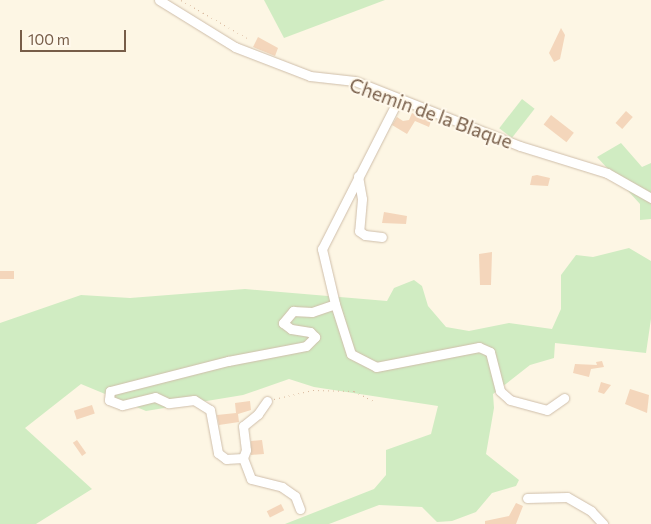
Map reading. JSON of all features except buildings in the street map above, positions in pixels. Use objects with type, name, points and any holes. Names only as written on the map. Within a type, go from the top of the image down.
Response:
[{"type":"street","name":"Chemin de la Blaque","points":[[159,0],[235,47],[310,76],[355,82],[520,146],[607,173],[651,198]]},
{"type":"street","points":[[399,98],[322,249],[335,304],[351,354],[376,367],[479,346],[490,352],[500,391],[510,400],[546,410],[564,398]]},
{"type":"street","points":[[358,176],[362,199],[359,231],[365,235],[382,237]]},
{"type":"street","points":[[243,458],[226,459],[218,453],[210,410],[194,400],[168,403],[155,397],[122,405],[109,400],[110,391],[228,361],[306,346],[316,337],[310,332],[290,330],[283,323],[293,311],[312,312],[335,304]]},
{"type":"street","points":[[267,401],[258,414],[242,426],[246,450],[243,458],[251,480],[282,487],[295,496],[300,509]]},
{"type":"street","points":[[527,498],[567,497],[591,511],[603,524]]},
{"type":"path","points":[[181,0],[248,38]]},
{"type":"path","points":[[267,401],[313,390],[354,391],[374,401]]},
{"type":"green space","points":[[264,0],[385,0],[284,38]]},
{"type":"green space","points":[[522,99],[535,109],[512,138],[499,128]]},
{"type":"green space","points":[[621,143],[642,167],[651,163],[651,219],[640,220],[640,204],[597,157]]},
{"type":"green space","points":[[629,248],[651,261],[651,319],[646,353],[555,343],[554,358],[530,365],[493,394],[494,408],[486,454],[519,480],[516,486],[492,493],[476,512],[452,521],[437,522],[422,507],[379,505],[329,524],[285,524],[374,489],[386,475],[386,450],[431,434],[438,406],[314,387],[289,379],[243,395],[146,411],[81,384],[25,428],[92,489],[36,524],[0,524],[0,323],[81,295],[130,298],[245,289],[387,301],[394,288],[414,280],[422,286],[428,306],[446,327],[469,331],[509,323],[552,329],[561,309],[561,275],[576,255],[593,257]]}]
